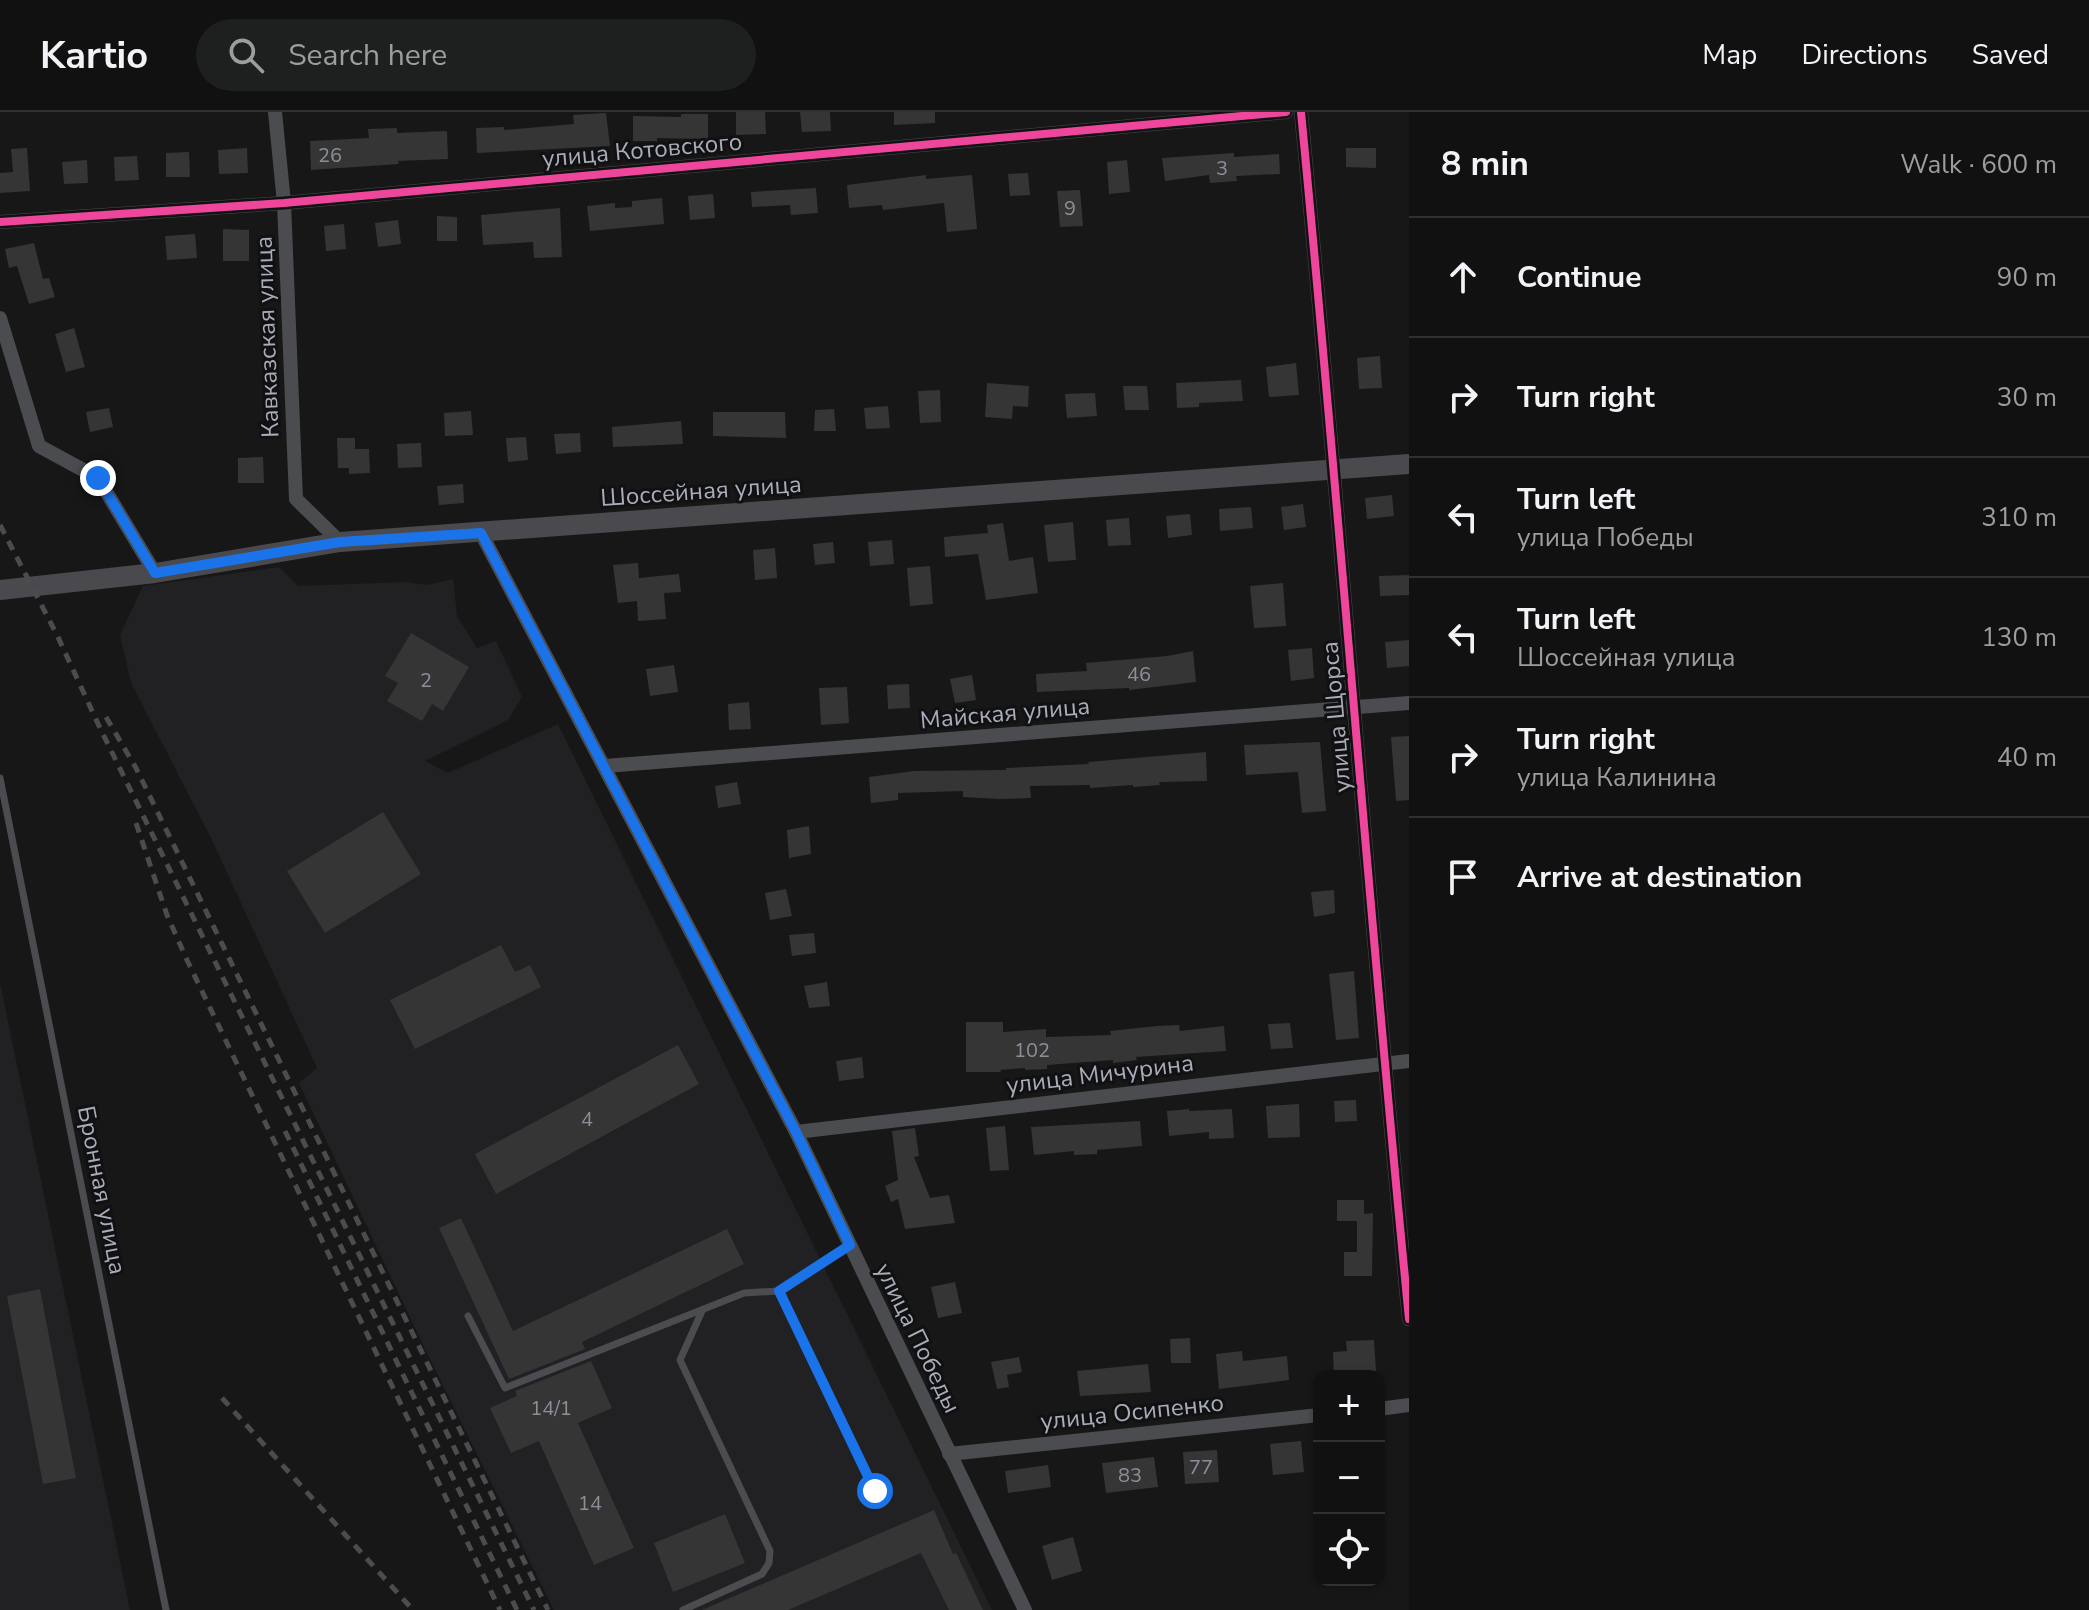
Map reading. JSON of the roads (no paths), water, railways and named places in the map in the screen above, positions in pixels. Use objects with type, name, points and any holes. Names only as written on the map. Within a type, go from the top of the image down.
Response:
[{"type":"main road","name":"Шоссейная улица","points":[[0,590],[155,573],[340,542],[1409,464]]},
{"type":"street","name":"Кавказская улица","points":[[275,112],[284,203],[296,499],[340,542]]},
{"type":"street","name":"улица Котовского","points":[[0,222],[284,203],[1286,112]]},
{"type":"street","name":"улица Щорса","points":[[1301,112],[1336,471],[1384,1064],[1409,1319]]},
{"type":"street","points":[[0,318],[39,446],[98,478],[155,573]]},
{"type":"street","name":"улица Победы","points":[[481,533],[796,1132],[1025,1610]]},
{"type":"street","name":"Майская улица","points":[[605,766],[1409,703]]},
{"type":"street","name":"улица Мичурина","points":[[796,1132],[1409,1061]]},
{"type":"street","points":[[1385,1408],[1409,1405]]},
{"type":"street","name":"улица Осипенко","points":[[949,1454],[1313,1416]]},
{"type":"lane","name":"Бронная улица","points":[[0,778],[166,1610]]},
{"type":"lane","points":[[468,1316],[505,1388],[744,1293],[779,1291],[850,1245]]},
{"type":"lane","points":[[779,1291],[875,1491]]},
{"type":"lane","points":[[683,1610],[762,1574],[769,1563],[770,1551],[680,1360],[689,1334],[702,1311]]},
{"type":"railway","points":[[0,525],[57,635],[534,1610]]},
{"type":"railway","points":[[106,717],[136,768],[548,1610]]},
{"type":"railway","points":[[136,823],[167,915],[187,960],[500,1610]]},
{"type":"railway","points":[[285,1131],[517,1610]]},
{"type":"railway","points":[[222,1398],[413,1610]]}]
